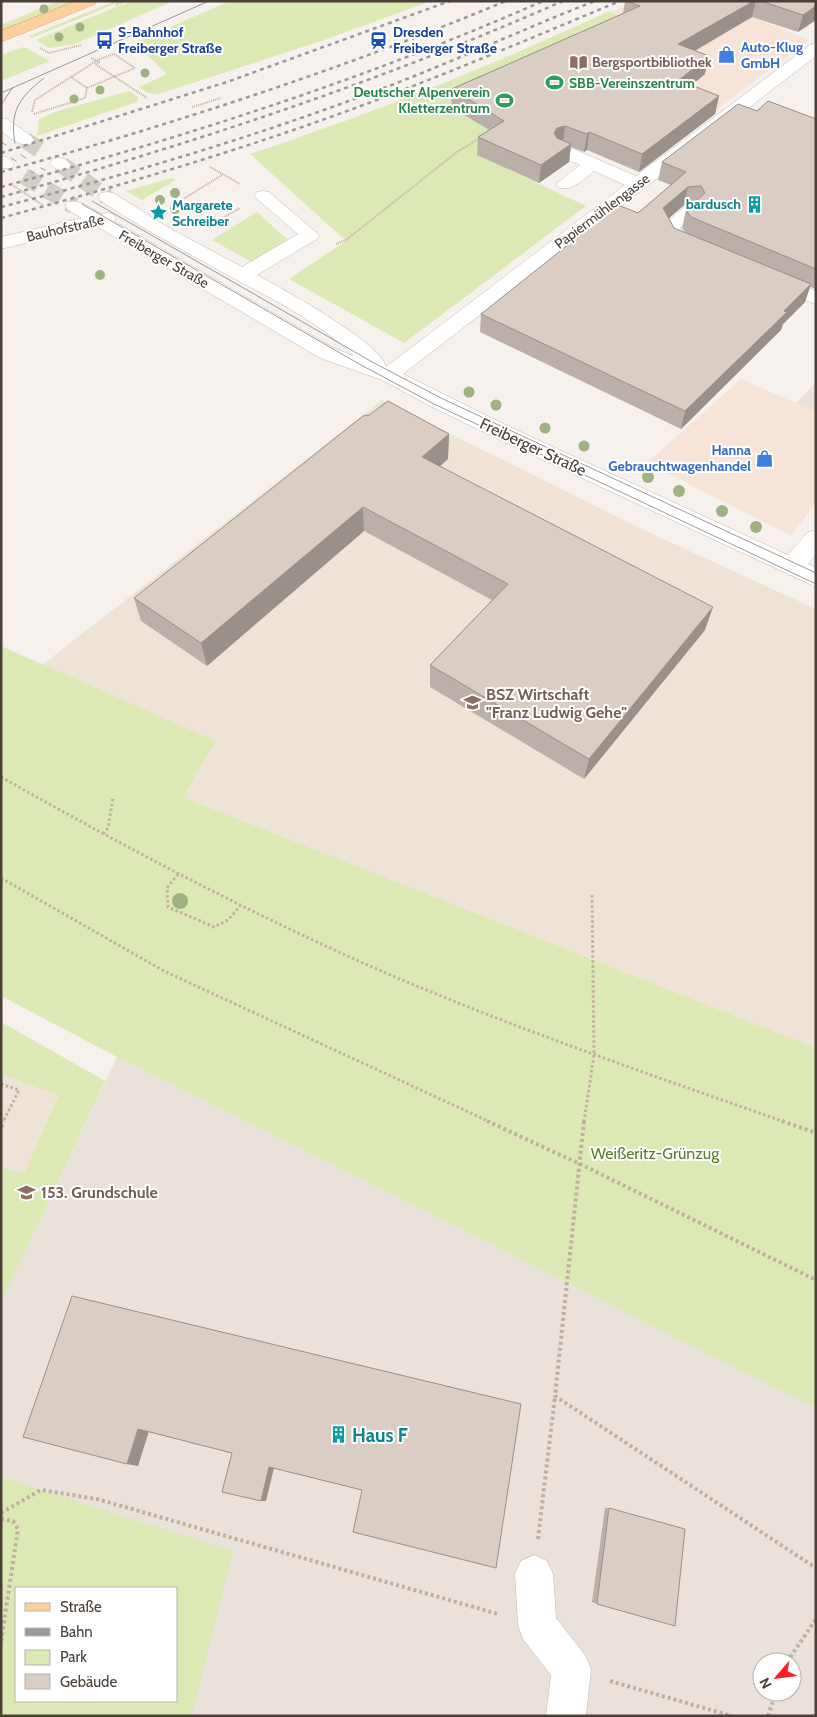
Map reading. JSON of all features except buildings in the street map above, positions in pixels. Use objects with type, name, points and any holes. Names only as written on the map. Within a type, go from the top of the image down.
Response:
[{"type":"main road","points":[[1,37],[90,1]]},
{"type":"street","name":"Papiermühlengasse","points":[[389,374],[816,48]]},
{"type":"street","points":[[1,123],[25,140]]},
{"type":"street","points":[[563,151],[638,184]]},
{"type":"street","points":[[565,184],[593,164]]},
{"type":"street","points":[[243,275],[310,235],[263,196]]},
{"type":"street","name":"Freiberger Straße","points":[[107,197],[243,275],[342,335],[389,374]]},
{"type":"street","name":"Freiberger Straße","points":[[74,206],[327,352],[389,374],[496,429],[816,578]]},
{"type":"street","name":"Bauhofstraße","points":[[1,243],[117,215],[127,210]]},
{"type":"street","points":[[691,210],[670,228],[679,241],[715,256]]},
{"type":"street","points":[[761,275],[816,298]]},
{"type":"street","points":[[399,405],[419,391]]},
{"type":"street","points":[[792,567],[816,538]]},
{"type":"street","points":[[534,1574],[537,1625],[571,1669],[566,1716]]},
{"type":"path","points":[[35,45],[49,53],[81,45]]},
{"type":"path","points":[[114,54],[135,68],[87,88],[85,98],[31,115],[35,100],[96,61],[114,54]]},
{"type":"path","points":[[98,55],[91,58],[100,62],[96,64],[146,98]]},
{"type":"path","points":[[71,77],[87,88]]},
{"type":"path","points":[[192,107],[221,98]]},
{"type":"path","points":[[330,247],[346,240],[456,152],[488,133]]},
{"type":"path","points":[[171,207],[222,175],[210,167]]},
{"type":"path","points":[[9,182],[46,208]]},
{"type":"path","points":[[182,241],[263,196]]},
{"type":"path","points":[[1,777],[103,834],[240,906],[394,976],[594,1055],[816,1133]]},
{"type":"path","points":[[103,834],[108,828],[113,798]]},
{"type":"path","points":[[178,874],[167,888],[168,907],[214,927],[228,920],[240,906]]},
{"type":"path","points":[[1,878],[164,971],[580,1164],[816,1280]]},
{"type":"path","points":[[534,1574],[588,1086],[594,1055],[592,894]]},
{"type":"path","points":[[1,1084],[19,1090],[1,1127]]},
{"type":"path","points":[[554,1396],[816,1568]]},
{"type":"path","points":[[1,1513],[41,1490],[97,1499],[537,1625]]},
{"type":"path","points":[[1,1519],[13,1521],[18,1529],[1,1642]]},
{"type":"path","points":[[794,1652],[816,1619]]},
{"type":"path","points":[[571,1669],[732,1716]]},
{"type":"path","points":[[768,1716],[773,1702]]},
{"type":"shaded area","name":"Auto-Klug GmbH","points":[[638,1],[714,1],[809,40],[692,129],[623,18],[611,12]]},
{"type":"shaded area","points":[[741,379],[816,412],[816,503],[791,535],[647,463]]},
{"type":"shaded area","points":[[816,382],[816,412],[796,403]]},
{"type":"shaded area","name":"BSZ Wirtschaft \"Franz Ludwig Gehe\"","points":[[382,400],[648,532],[816,609],[816,1048],[183,797],[216,741],[42,665]]},
{"type":"shaded area","name":"153. Grundschule","points":[[1,1022],[105,1081],[1,1303]]},
{"type":"shaded area","points":[[117,1057],[816,1408],[816,1716],[1,1716],[1,1303]]},
{"type":"green space","points":[[58,1],[75,1],[1,31],[1,25]]},
{"type":"green space","points":[[115,1],[122,1],[32,38],[29,36]]},
{"type":"green space","points":[[131,1],[173,1],[75,44],[49,48],[36,40]]},
{"type":"green space","points":[[230,1],[431,1],[324,40],[159,94],[148,93],[139,87],[167,74],[134,43]]},
{"type":"green space","points":[[609,11],[623,18],[554,107],[478,155],[586,206],[404,343],[289,279],[346,241],[250,154],[431,88],[521,51]]},
{"type":"green space","points":[[24,47],[50,61],[1,81],[1,55]]},
{"type":"green space","points":[[129,91],[138,97],[137,102],[37,136],[39,119],[58,111]]},
{"type":"green space","points":[[172,178],[176,180],[142,200],[126,191]]},
{"type":"green space","points":[[257,212],[289,241],[253,263],[212,240]]},
{"type":"green space","name":"Weißeritz-Grünzug","points":[[1,646],[216,741],[183,797],[816,1048],[816,1408],[117,1057],[1,996]]},
{"type":"green space","name":"153. Grundschule","points":[[1,1022],[105,1081],[1,1303],[1,1167],[24,1174],[59,1095],[1,1074]]},
{"type":"green space","points":[[1,1477],[233,1551],[192,1716],[1,1716]]},
{"type":"tunnel","points":[[25,140],[40,150]]},
{"type":"tunnel","points":[[62,165],[107,197]]},
{"type":"tunnel","points":[[24,176],[74,206]]},
{"type":"tram line","points":[[12,88],[209,1]]},
{"type":"tram line","points":[[15,143],[14,122],[18,106],[28,92],[44,78]]},
{"type":"tram line","points":[[1,93],[12,88]]},
{"type":"tram line","points":[[1,105],[12,88]]},
{"type":"tram line","points":[[1,142],[6,145]]},
{"type":"tram line","points":[[21,155],[26,158]]},
{"type":"tram line","points":[[11,158],[16,161]]},
{"type":"tram line","points":[[41,168],[45,170]]},
{"type":"tram line","points":[[92,201],[374,363],[443,399],[816,573]]},
{"type":"tram line","points":[[82,204],[361,365],[434,404],[816,584]]},
{"type":"railway","points":[[1,153],[227,82],[450,1]]},
{"type":"railway","points":[[1,172],[129,135],[319,73],[506,1]]},
{"type":"railway","points":[[1,187],[71,168],[276,104],[410,56],[543,1]]},
{"type":"railway","points":[[1,197],[145,155],[286,109],[425,58],[563,1]]},
{"type":"railway","points":[[1,207],[145,168],[287,123],[408,79],[595,1]]},
{"type":"railway","points":[[1,218],[155,174],[348,111],[620,1]]},
{"type":"place","name":"S-Bahnhof Freiberger Straße","points":[[104,40]]},
{"type":"place","name":"Dresden Freiberger Straße","points":[[379,40]]},
{"type":"place","name":"Auto-Klug GmbH","points":[[727,55]]},
{"type":"place","name":"Bergsportbibliothek","points":[[578,62]]},
{"type":"place","name":"SBB-Vereinszentrum","points":[[555,83]]},
{"type":"place","name":"Deutscher Alpenverein Kletterzentrum","points":[[504,100]]},
{"type":"place","name":"bardusch","points":[[755,204]]},
{"type":"place","name":"Margarete Schreiber","points":[[158,213]]},
{"type":"place","name":"Hanna Gebrauchtwagenhandel","points":[[765,458]]},
{"type":"place","name":"BSZ Wirtschaft \"Franz Ludwig Gehe\"","points":[[472,703]]},
{"type":"place","name":"153. Grundschule","points":[[27,1192]]},
{"type":"place","name":"Haus F","points":[[338,1435]]}]
